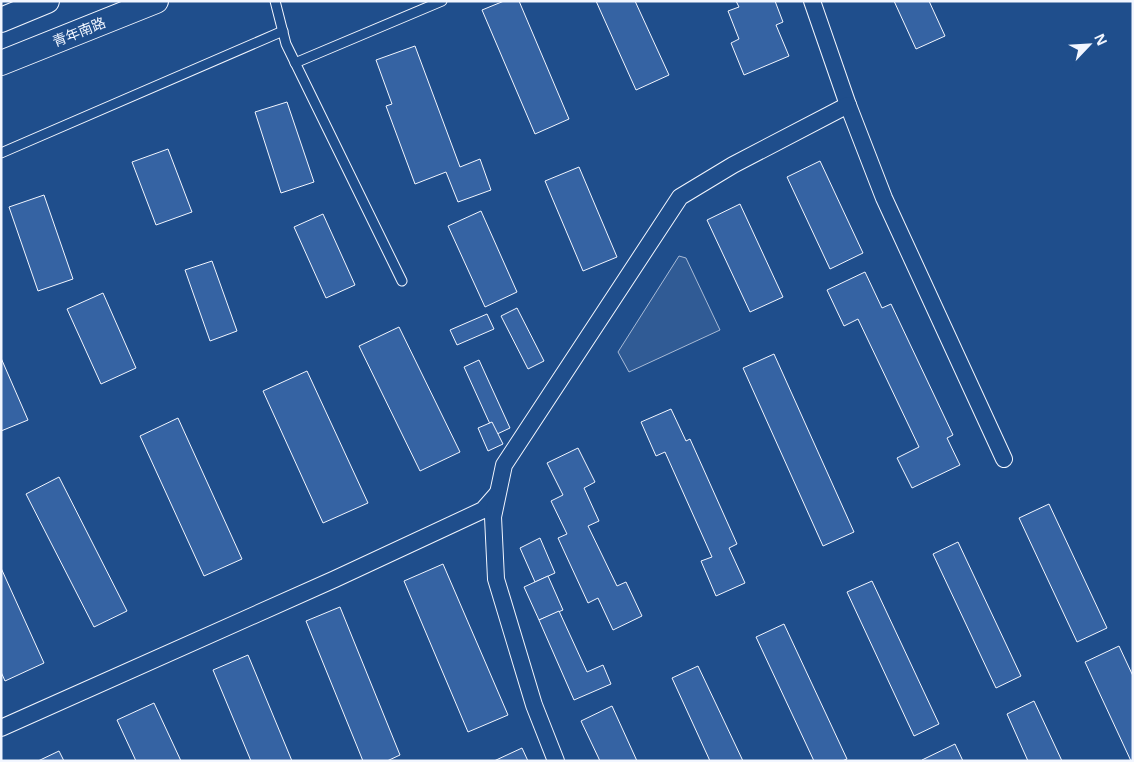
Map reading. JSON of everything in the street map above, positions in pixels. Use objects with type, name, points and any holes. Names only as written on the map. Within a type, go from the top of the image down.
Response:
[{"type":"main road","points":[[1,20],[47,1]]},
{"type":"main road","name":"青年南路","points":[[1,63],[156,1]]},
{"type":"street","points":[[812,1],[848,105],[884,198],[1004,459]]},
{"type":"street","points":[[556,761],[534,705],[496,579],[493,517],[504,465],[680,197],[733,164],[848,105]]},
{"type":"street","points":[[1,728],[483,510],[498,492]]},
{"type":"lane","points":[[275,1],[286,44],[402,281]]},
{"type":"lane","points":[[295,63],[442,1]]},
{"type":"lane","points":[[1,153],[283,31]]},
{"type":"shaded area","points":[[679,256],[686,258],[720,330],[629,372],[618,352]]},
{"type":"building","points":[[504,1],[519,1],[569,119],[535,134],[482,10]]},
{"type":"building","points":[[596,1],[635,1],[669,75],[636,90]]},
{"type":"building","points":[[736,1],[775,1],[783,22],[776,25],[789,56],[744,75],[731,43],[739,39],[728,11],[739,7]]},
{"type":"building","points":[[894,1],[929,1],[945,36],[916,49]]},
{"type":"building","points":[[415,46],[460,167],[480,159],[491,190],[458,202],[446,172],[415,184],[386,106],[392,104],[376,60]]},
{"type":"building","points":[[287,102],[314,182],[281,193],[255,112]]},
{"type":"building","points":[[168,149],[192,212],[156,225],[132,162]]},
{"type":"building","points":[[820,161],[863,253],[830,269],[787,177]]},
{"type":"building","points":[[579,167],[617,257],[583,271],[545,181]]},
{"type":"building","points":[[44,195],[73,279],[38,291],[9,207]]},
{"type":"building","points":[[740,204],[783,297],[750,312],[707,220]]},
{"type":"building","points":[[481,211],[517,292],[485,307],[448,226]]},
{"type":"building","points":[[323,214],[355,285],[326,298],[294,227]]},
{"type":"building","points":[[212,261],[237,331],[210,341],[185,270]]},
{"type":"building","points":[[865,272],[882,308],[891,304],[953,435],[947,438],[960,465],[912,488],[897,458],[919,447],[858,319],[844,326],[827,290]]},
{"type":"building","points":[[103,293],[136,368],[101,384],[67,309]]},
{"type":"building","points":[[517,308],[544,361],[528,369],[501,316]]},
{"type":"building","points":[[487,314],[494,329],[457,345],[450,330]]},
{"type":"building","points":[[399,327],[460,452],[420,471],[359,346]]},
{"type":"building","points":[[774,354],[854,532],[823,546],[743,368]]},
{"type":"building","points":[[1,358],[28,420],[1,431]]},
{"type":"building","points":[[479,360],[510,428],[495,435],[464,367]]},
{"type":"building","points":[[307,371],[368,503],[323,523],[263,391]]},
{"type":"building","points":[[671,409],[686,441],[690,439],[737,544],[729,548],[745,583],[716,596],[701,561],[712,557],[665,452],[656,456],[641,422]]},
{"type":"building","points":[[178,418],[242,559],[204,576],[140,436]]},
{"type":"building","points":[[492,422],[503,444],[488,451],[478,428]]},
{"type":"building","points":[[578,448],[595,482],[584,488],[599,521],[588,526],[617,586],[626,582],[642,616],[613,630],[598,598],[588,603],[558,538],[567,534],[551,501],[563,495],[547,463]]},
{"type":"building","points":[[59,477],[127,611],[94,627],[26,494]]},
{"type":"building","points":[[1049,504],[1107,628],[1077,642],[1019,518]]},
{"type":"building","points":[[540,538],[555,573],[535,582],[520,548]]},
{"type":"building","points":[[958,542],[1021,676],[996,688],[933,554]]},
{"type":"building","points":[[443,564],[508,715],[468,732],[404,581]]},
{"type":"building","points":[[1,568],[44,663],[5,681],[1,672]]},
{"type":"building","points":[[548,576],[563,610],[539,620],[524,587]]},
{"type":"building","points":[[872,581],[939,724],[914,736],[847,592]]},
{"type":"building","points":[[340,607],[400,755],[387,761],[363,761],[306,621]]},
{"type":"building","points":[[559,611],[587,672],[603,665],[611,684],[574,700],[539,620]]},
{"type":"building","points":[[784,624],[847,759],[842,761],[814,761],[756,637]]},
{"type":"building","points":[[1119,646],[1133,676],[1133,761],[1131,761],[1085,662]]},
{"type":"building","points":[[248,655],[292,761],[251,761],[213,670]]},
{"type":"building","points":[[698,666],[743,761],[710,761],[672,678]]},
{"type":"building","points":[[1034,701],[1062,761],[1028,761],[1007,714]]},
{"type":"building","points":[[154,703],[181,761],[136,761],[117,720]]},
{"type":"building","points":[[612,706],[637,761],[600,761],[581,721]]},
{"type":"building","points":[[955,744],[963,761],[922,760]]},
{"type":"building","points":[[522,748],[528,761],[494,761]]},
{"type":"building","points":[[59,751],[64,761],[38,761]]}]
